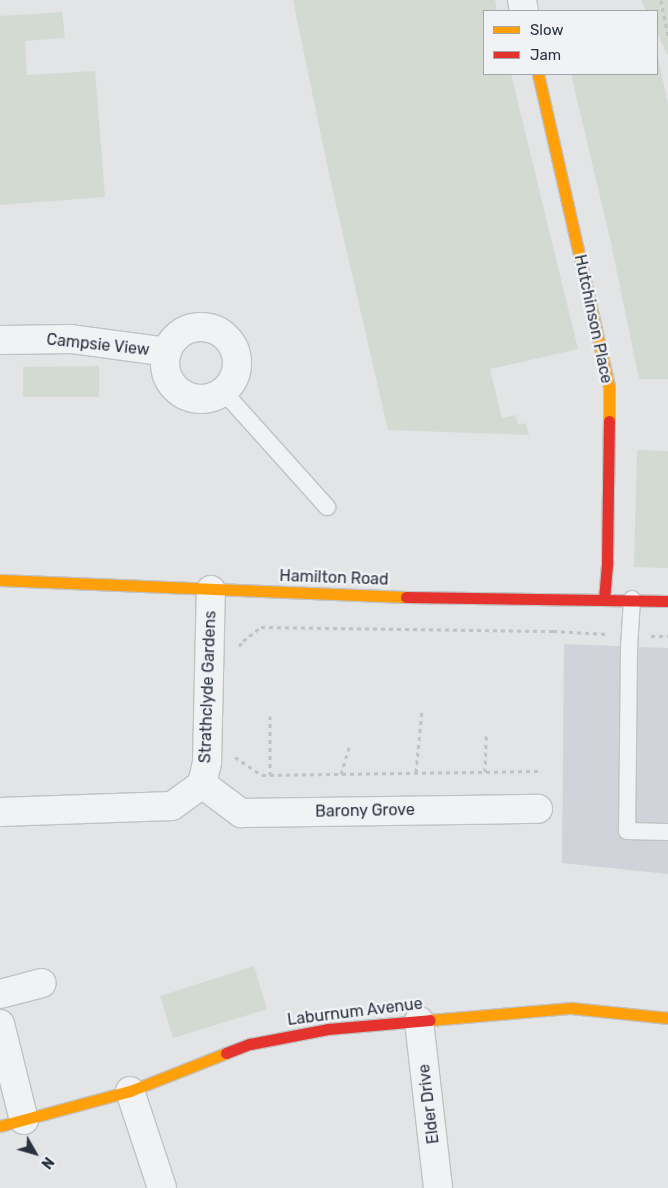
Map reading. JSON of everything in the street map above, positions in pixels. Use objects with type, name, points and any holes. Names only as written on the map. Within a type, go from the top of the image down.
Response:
[{"type":"street","name":"Hutchinson Place","points":[[538,75],[609,386],[607,561],[604,599]]},
{"type":"street","name":"Campsie View","points":[[203,327],[215,330],[225,336],[232,346],[236,358],[236,370],[232,382],[223,391],[202,399],[181,393],[167,375],[167,352],[172,342],[190,328],[203,327]]},
{"type":"street","name":"Campsie View","points":[[0,340],[71,338],[167,352]]},
{"type":"street","name":"Hamilton Road","points":[[0,580],[211,590],[480,599],[632,599],[668,601]]},
{"type":"street","name":"Strathclyde Gardens","points":[[0,812],[172,806],[202,784],[207,762],[211,590]]},
{"type":"street","name":"Barony Grove","points":[[202,784],[240,813],[538,809]]},
{"type":"street","points":[[0,994],[42,983]]},
{"type":"street","name":"Laburnum Avenue","points":[[12,1123],[130,1091],[250,1044],[328,1028],[571,1008],[668,1018]]},
{"type":"street","name":"Elder Drive","points":[[419,1021],[438,1188]]},
{"type":"street","points":[[0,1024],[12,1123]]},
{"type":"street","points":[[130,1091],[162,1188]]},
{"type":"lane","points":[[223,391],[327,507]]},
{"type":"lane","points":[[632,599],[629,635],[627,831],[668,832]]},
{"type":"path","points":[[661,0],[668,35]]},
{"type":"path","points":[[234,653],[242,640],[261,627],[543,631],[668,636]]},
{"type":"path","points":[[416,772],[422,710]]},
{"type":"path","points":[[270,716],[270,775]]},
{"type":"path","points":[[485,772],[486,735]]},
{"type":"path","points":[[341,774],[350,745]]},
{"type":"path","points":[[229,754],[262,775],[540,771]]},
{"type":"shaded area","points":[[293,0],[495,0],[497,10],[483,10],[483,75],[511,75],[578,349],[490,369],[502,418],[516,415],[518,425],[526,423],[529,435],[388,430],[329,174]]},
{"type":"shaded area","points":[[641,0],[668,0],[668,56],[658,35],[658,10],[646,10]]},
{"type":"shaded area","points":[[62,12],[65,38],[25,41],[27,75],[95,71],[105,197],[0,205],[0,16]]},
{"type":"shaded area","points":[[658,58],[668,104],[668,379],[639,379],[611,243],[571,75],[658,75]]},
{"type":"shaded area","points":[[99,366],[99,397],[23,397],[23,367]]},
{"type":"shaded area","points":[[637,450],[668,451],[668,568],[634,567]]},
{"type":"shaded area","points":[[564,644],[668,648],[668,874],[562,863]]},
{"type":"shaded area","points":[[254,966],[267,1009],[173,1038],[160,996]]},
{"type":"traffic: slow","points":[[538,75],[609,386],[609,421]]},
{"type":"traffic: slow","points":[[0,580],[406,597]]},
{"type":"traffic: slow","points":[[430,1020],[571,1008],[668,1018]]},
{"type":"traffic: slow","points":[[0,1126],[130,1091],[226,1053]]},
{"type":"traffic: jam","points":[[604,599],[607,561],[609,421]]},
{"type":"traffic: jam","points":[[406,597],[668,601]]},
{"type":"traffic: jam","points":[[226,1053],[250,1044],[328,1029],[430,1020]]}]
